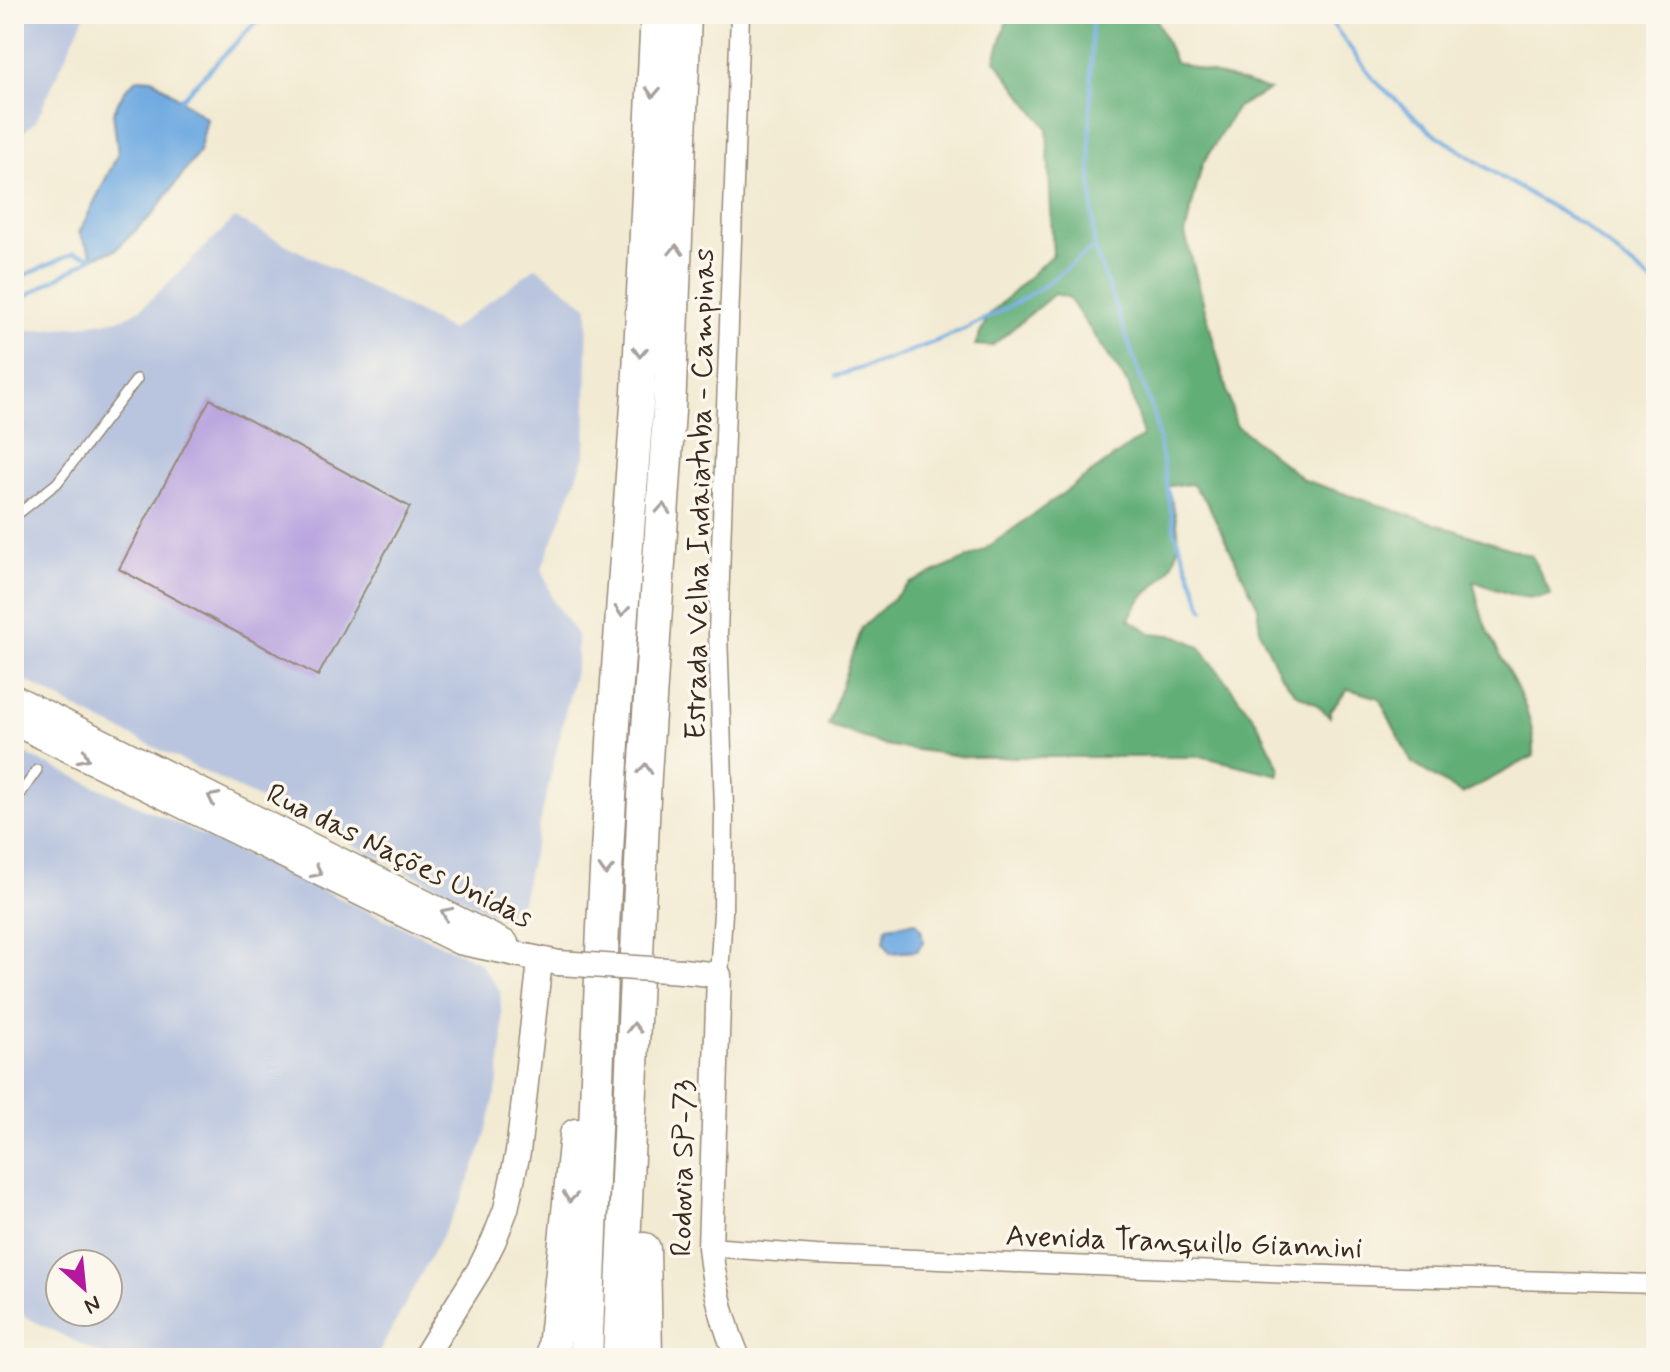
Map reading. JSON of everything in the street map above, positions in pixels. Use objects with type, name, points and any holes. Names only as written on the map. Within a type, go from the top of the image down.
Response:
[{"type":"highway","points":[[586,1358],[614,724],[638,392],[657,14]]},
{"type":"highway","points":[[619,1358],[645,775],[669,411],[685,14]]},
{"type":"highway","points":[[633,1066],[644,1236],[646,1358]]},
{"type":"highway","points":[[553,1358],[576,1135],[598,1067]]},
{"type":"main road","name":"Rua das Nações Unidas","points":[[14,697],[550,962]]},
{"type":"main road","name":"Rua das Nações Unidas","points":[[14,723],[459,942],[550,962]]},
{"type":"main road","points":[[424,1358],[479,1270],[506,1209],[550,962],[719,975]]},
{"type":"main road","name":"Rodovia SP-73","points":[[719,975],[710,1247],[719,1308],[738,1358]]},
{"type":"street","name":"Estrada Velha Indaiatuba - Campinas","points":[[719,975],[724,809],[718,633],[740,14]]},
{"type":"street","name":"Avenida Tranquillo Giannini","points":[[710,1247],[816,1255],[1656,1284]]},
{"type":"lane","points":[[14,517],[57,483],[137,379]]},
{"type":"lane","points":[[14,803],[37,770]]},
{"type":"shaded area","points":[[14,14],[85,14],[36,121],[14,140]]},
{"type":"shaded area","points":[[235,218],[451,330],[536,267],[588,307],[585,456],[542,568],[553,601],[577,635],[577,662],[522,901],[502,918],[87,714],[14,674],[14,332],[81,326],[124,318],[142,308]]},
{"type":"shaded area","points":[[14,749],[479,962],[500,991],[503,1037],[497,1088],[483,1144],[461,1200],[376,1358],[108,1358],[48,1328],[124,1328],[124,1248],[44,1248],[44,1326],[14,1311]]},
{"type":"green space","points":[[1009,14],[1154,14],[1175,62],[1269,90],[1237,107],[1202,165],[1185,234],[1236,425],[1304,480],[1532,556],[1551,595],[1521,597],[1473,581],[1485,623],[1525,706],[1534,756],[1462,794],[1412,763],[1379,698],[1348,689],[1331,710],[1330,717],[1316,704],[1295,693],[1280,674],[1260,632],[1258,607],[1207,502],[1192,484],[1167,486],[1177,523],[1175,558],[1161,580],[1139,601],[1129,619],[1151,633],[1178,636],[1199,646],[1257,722],[1280,768],[1279,775],[1204,757],[965,757],[884,745],[828,725],[861,628],[910,583],[981,552],[1143,436],[1129,386],[1068,297],[1054,294],[992,346],[975,345],[988,316],[1053,254],[1047,128],[995,60]]},
{"type":"water","points":[[138,78],[153,79],[207,119],[199,152],[153,214],[115,250],[94,257],[79,233],[118,154],[113,113],[124,91]]},
{"type":"water","points":[[916,922],[921,929],[923,943],[917,951],[890,953],[884,941],[887,927]]},
{"type":"building","points":[[210,399],[410,507],[318,676],[119,569]]},
{"type":"waterway","points":[[177,103],[264,14]]},
{"type":"waterway","points":[[1092,14],[1090,145],[1094,247],[1155,417],[1175,533],[1204,610]]},
{"type":"waterway","points":[[1325,14],[1374,80],[1429,130],[1583,225],[1656,285]]},
{"type":"waterway","points":[[836,376],[963,330],[1042,287],[1093,248]]},
{"type":"waterway","points":[[14,280],[74,253],[94,257]]},
{"type":"waterway","points":[[14,303],[94,257]]}]
